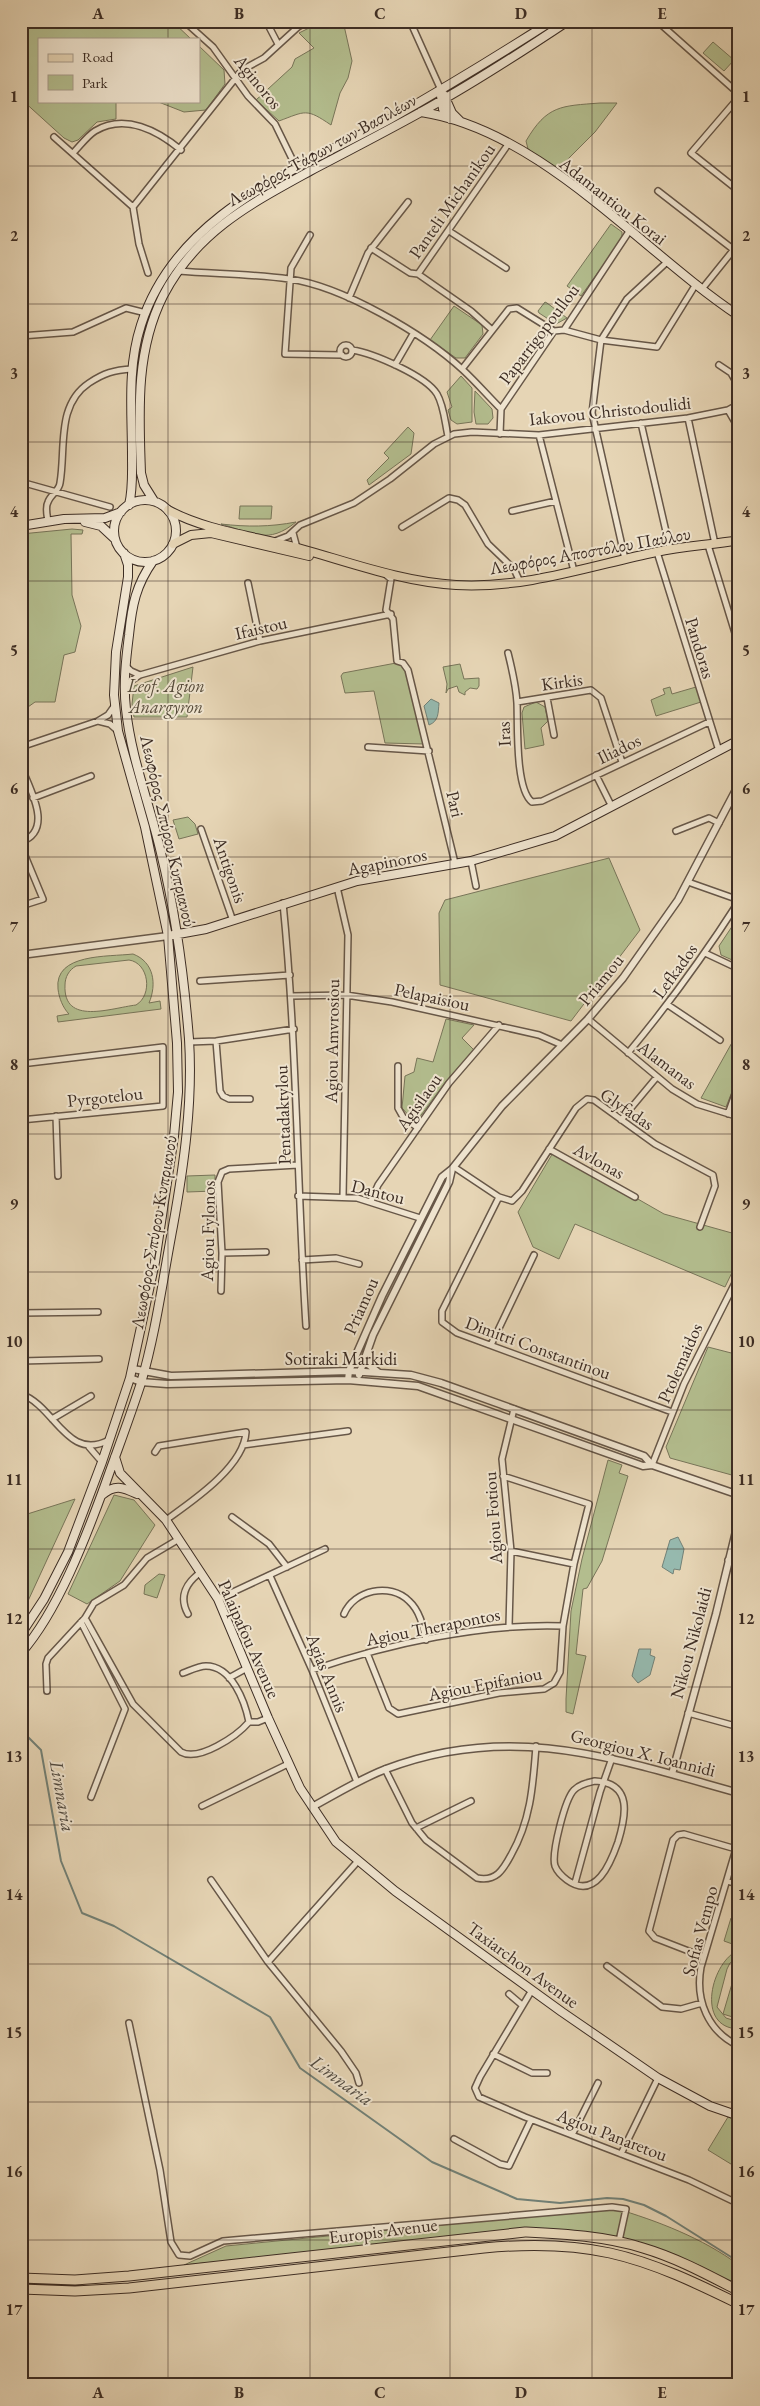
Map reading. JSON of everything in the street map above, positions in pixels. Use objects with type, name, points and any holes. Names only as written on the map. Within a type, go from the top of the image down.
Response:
[{"type":"highway","name":"Europis Avenue","points":[[21,2278],[75,2280],[138,2275],[500,2233],[542,2233],[618,2242],[644,2248],[681,2262],[739,2291]]},
{"type":"highway","name":"Europis Avenue","points":[[21,2289],[75,2291],[130,2288],[484,2248],[538,2245],[610,2253],[685,2278],[739,2304]]},
{"type":"main road","name":"Λεωφόρος Τάφων των Βασιλέων","points":[[128,505],[132,487],[132,369],[136,342],[146,313],[169,268],[199,234],[233,205],[441,90],[552,21]]},
{"type":"main road","name":"Λεωφόρος Τάφων των Βασιλέων","points":[[154,501],[144,485],[141,473],[139,394],[142,365],[151,326],[163,296],[178,271],[202,243],[242,208],[421,112],[568,21]]},
{"type":"main road","points":[[441,90],[450,119]]},
{"type":"main road","points":[[443,99],[452,113],[462,122]]},
{"type":"main road","name":"Adamantiou Korai","points":[[421,112],[462,122],[509,143],[532,156],[630,230],[699,287],[739,316]]},
{"type":"main road","points":[[51,521],[60,523],[92,522],[107,530],[116,539],[124,553],[138,561],[153,561],[163,556],[173,544],[175,524],[168,510],[154,501],[140,500],[128,505],[121,512],[115,524],[116,539]]},
{"type":"main road","name":"Λεωφόρος Αποστόλου Παύλου","points":[[168,510],[190,521],[329,558],[383,572],[455,585],[493,585],[520,582],[670,549],[739,540]]},
{"type":"main road","points":[[21,526],[51,521],[105,518],[121,512]]},
{"type":"main road","name":"Λεωφόρος Αποστόλου Παύλου","points":[[173,544],[192,535],[211,533],[310,556],[329,558]]},
{"type":"main road","name":"Λεωφόρος Σπύρου Κυπριανού","points":[[21,1634],[44,1599],[68,1552],[110,1440],[130,1378],[155,1262],[176,1110],[177,1043],[168,936],[145,827],[118,731],[115,705],[116,652],[128,577],[128,565],[124,553]]},
{"type":"main road","name":"Λεωφόρος Σπύρου Κυπριανού","points":[[21,1653],[54,1604],[82,1546],[141,1382],[183,1173],[187,1134],[189,1042],[177,935],[161,853],[131,740],[125,688],[126,664],[136,590],[153,561]]},
{"type":"main road","name":"Agapinoros","points":[[168,936],[233,921],[283,903],[379,876],[471,861],[555,836],[611,805],[739,740]]},
{"type":"main road","name":"Palaipafou Avenue","points":[[115,1457],[120,1473],[140,1496],[166,1520],[218,1599],[288,1764],[312,1808]]},
{"type":"main road","name":"Palaipafou Avenue","points":[[101,1496],[110,1488],[120,1486],[140,1496]]},
{"type":"main road","name":"Taxiarchon Avenue","points":[[312,1808],[328,1832],[358,1861],[395,1891],[532,1990],[658,2078],[710,2106],[739,2116]]},
{"type":"street","name":"Aginoros","points":[[184,21],[213,47],[254,103],[275,124],[298,169]]},
{"type":"street","points":[[266,21],[278,44]]},
{"type":"street","points":[[133,208],[181,150],[242,70],[264,58],[278,44],[308,21]]},
{"type":"street","points":[[410,21],[441,90]]},
{"type":"street","points":[[657,21],[739,96],[691,153],[739,190]]},
{"type":"street","points":[[73,153],[94,132],[111,125],[131,124],[154,130],[181,150]]},
{"type":"street","points":[[54,137],[133,208],[139,244],[148,273]]},
{"type":"street","name":"Panteli Michanikou","points":[[418,274],[509,143]]},
{"type":"street","points":[[658,191],[734,250]]},
{"type":"street","points":[[349,298],[372,248],[408,202]]},
{"type":"street","name":"Paparrigopoullou","points":[[500,434],[501,408],[554,331],[564,330],[630,230]]},
{"type":"street","points":[[449,231],[506,268]]},
{"type":"street","points":[[310,235],[295,258],[289,279],[285,354],[342,355],[349,357],[352,350]]},
{"type":"street","points":[[564,330],[601,340],[657,347],[699,287],[739,243]]},
{"type":"street","points":[[372,248],[410,272],[418,274],[471,311],[491,329]]},
{"type":"street","points":[[625,559],[592,413],[601,340],[627,300],[667,262]]},
{"type":"street","points":[[178,271],[289,279],[319,286],[349,298],[413,334],[462,369],[501,408]]},
{"type":"street","points":[[21,336],[73,332],[126,308],[146,313]]},
{"type":"street","points":[[462,369],[491,329],[505,312],[512,308],[521,310],[554,331]]},
{"type":"street","points":[[395,365],[413,334]]},
{"type":"street","points":[[342,355],[340,350],[344,345],[350,346],[352,350],[363,351],[395,365],[422,381],[436,392],[441,404],[448,436]]},
{"type":"street","points":[[719,365],[731,373],[739,387]]},
{"type":"street","points":[[51,521],[48,502],[56,492],[60,481],[66,416],[71,399],[84,386],[103,374],[113,370],[132,369]]},
{"type":"street","name":"Iakovou Christodoulidi","points":[[274,542],[293,533],[300,525],[354,503],[448,436],[472,432],[540,435],[688,418],[728,410],[739,404]]},
{"type":"street","points":[[728,410],[739,428]]},
{"type":"street","points":[[688,418],[711,544],[739,646]]},
{"type":"street","points":[[641,423],[670,549]]},
{"type":"street","points":[[540,435],[574,571]]},
{"type":"street","points":[[21,482],[110,507]]},
{"type":"street","points":[[402,527],[450,498],[458,500],[465,505],[488,544],[517,573],[520,582]]},
{"type":"street","points":[[512,510],[556,500]]},
{"type":"street","points":[[293,533],[297,548]]},
{"type":"street","name":"Pandoras","points":[[657,552],[719,751]]},
{"type":"street","name":"Pari","points":[[383,572],[391,579],[386,610],[393,619],[398,660],[408,670],[455,863]]},
{"type":"street","points":[[248,583],[260,641]]},
{"type":"street","name":"Ifaistou","points":[[125,688],[128,683],[140,675],[260,641],[391,614]]},
{"type":"street","name":"Iras","points":[[508,653],[517,702],[517,747],[524,786],[532,802],[542,801]]},
{"type":"street","points":[[126,664],[131,671],[140,675]]},
{"type":"street","name":"Kirkis","points":[[517,702],[591,690],[596,693],[604,704],[622,762]]},
{"type":"street","points":[[547,698],[554,735]]},
{"type":"street","points":[[21,747],[98,721],[108,715],[115,705]]},
{"type":"street","points":[[98,721],[110,724],[118,731]]},
{"type":"street","name":"Iliados","points":[[542,801],[709,722]]},
{"type":"street","points":[[368,747],[429,751]]},
{"type":"street","points":[[21,766],[38,810],[38,825],[33,835],[21,842]]},
{"type":"street","points":[[596,775],[611,805]]},
{"type":"street","points":[[33,798],[91,776]]},
{"type":"street","name":"Priamou","points":[[348,1380],[349,1371],[382,1296],[442,1177],[453,1168],[502,1106],[588,1019],[623,978],[678,900],[739,784]]},
{"type":"street","points":[[676,831],[709,818],[719,823]]},
{"type":"street","name":"Antigonis","points":[[201,829],[233,921]]},
{"type":"street","points":[[21,846],[43,898],[21,906]]},
{"type":"street","points":[[471,861],[476,886]]},
{"type":"street","points":[[688,882],[739,900]]},
{"type":"street","name":"Agiou Amvrosiou","points":[[337,887],[348,935],[344,1197]]},
{"type":"street","name":"Lefkados","points":[[628,1053],[668,1005],[706,953],[739,900]]},
{"type":"street","name":"Pentadaktylou","points":[[283,903],[294,1029],[298,1196],[306,1326]]},
{"type":"street","name":"Agapinoros","points":[[21,955],[168,936]]},
{"type":"street","points":[[706,953],[739,969]]},
{"type":"street","points":[[200,981],[290,974]]},
{"type":"street","name":"Pelapaisiou","points":[[292,996],[346,995],[441,1011],[539,1035],[562,1045]]},
{"type":"street","points":[[668,1005],[720,1040]]},
{"type":"street","name":"Alamanas","points":[[588,1019],[656,1078],[697,1104],[739,1117]]},
{"type":"street","name":"Agisilaou","points":[[371,1201],[378,1185],[449,1083],[498,1026]]},
{"type":"street","points":[[189,1042],[216,1041],[294,1029]]},
{"type":"street","points":[[216,1041],[220,1091],[223,1096],[229,1099],[250,1099]]},
{"type":"street","name":"Pyrgotelou","points":[[21,1064],[164,1047],[163,1106],[21,1120]]},
{"type":"street","points":[[398,1066],[398,1108],[403,1117],[418,1128]]},
{"type":"street","points":[[621,1120],[656,1078]]},
{"type":"street","points":[[728,1114],[739,1083]]},
{"type":"street","name":"Glyfadas","points":[[499,1197],[510,1201],[515,1200],[576,1108],[587,1099],[594,1100],[655,1144],[712,1175],[715,1186],[700,1227]]},
{"type":"street","points":[[56,1116],[58,1176]]},
{"type":"street","name":"Avlonas","points":[[549,1149],[635,1197]]},
{"type":"street","name":"Agiou Fylonos","points":[[221,1291],[222,1253],[218,1182],[222,1172],[229,1169],[298,1164]]},
{"type":"street","points":[[453,1168],[499,1197]]},
{"type":"street","name":"Priamou","points":[[358,1380],[367,1348],[449,1182],[453,1168]]},
{"type":"street","name":"Dantou","points":[[298,1196],[344,1197],[371,1201],[420,1218]]},
{"type":"street","name":"Dimitri Constantinou","points":[[499,1197],[442,1311],[442,1322],[451,1330],[672,1412]]},
{"type":"street","points":[[222,1253],[266,1252]]},
{"type":"street","points":[[492,1345],[534,1255]]},
{"type":"street","points":[[302,1260],[336,1258],[359,1264]]},
{"type":"street","name":"Ptolemaidos","points":[[652,1465],[672,1412],[704,1340],[736,1288],[739,1275]]},
{"type":"street","points":[[21,1313],[98,1312]]},
{"type":"street","points":[[367,1348],[369,1365],[378,1372]]},
{"type":"street","points":[[21,1361],[99,1359]]},
{"type":"street","name":"Sotiraki Markidi","points":[[132,1369],[171,1376],[359,1371],[425,1377],[644,1456],[652,1465]]},
{"type":"street","name":"Sotiraki Markidi","points":[[130,1378],[141,1382],[167,1384],[358,1380],[418,1386],[643,1466],[652,1465],[739,1495]]},
{"type":"street","points":[[21,1394],[39,1403],[71,1438],[89,1447],[102,1462]]},
{"type":"street","points":[[52,1419],[91,1396]]},
{"type":"street","name":"Agiou Fotiou","points":[[509,1626],[511,1551],[502,1476],[502,1459],[514,1409]]},
{"type":"street","points":[[156,1452],[159,1446],[246,1432],[243,1445],[215,1484],[166,1520]]},
{"type":"street","points":[[243,1445],[348,1432]]},
{"type":"street","points":[[89,1447],[110,1440]]},
{"type":"street","name":"Agiou Epifaniou","points":[[367,1653],[389,1708],[394,1713],[402,1714],[500,1693],[550,1686],[560,1672],[563,1626],[574,1564],[589,1504],[502,1476]]},
{"type":"street","points":[[232,1517],[269,1544],[287,1567]]},
{"type":"street","name":"Nikou Nikolaidi","points":[[672,1774],[716,1614],[739,1519]]},
{"type":"street","points":[[47,1691],[46,1670],[48,1658],[83,1620],[94,1603],[124,1585],[147,1558],[179,1539]]},
{"type":"street","points":[[218,1599],[325,1549]]},
{"type":"street","points":[[511,1551],[574,1564]]},
{"type":"street","points":[[728,1560],[739,1563]]},
{"type":"street","points":[[188,1614],[184,1604],[186,1588],[188,1583],[202,1572]]},
{"type":"street","name":"Agias Annis","points":[[270,1576],[312,1670],[357,1782]]},
{"type":"street","points":[[344,1614],[355,1599],[372,1591],[395,1592],[403,1596],[414,1606],[422,1622],[426,1640]]},
{"type":"street","points":[[83,1620],[138,1710],[186,1754],[194,1755],[240,1734],[249,1722]]},
{"type":"street","points":[[83,1620],[125,1711],[91,1797]]},
{"type":"street","name":"Agiou Therapontos","points":[[312,1670],[367,1653],[426,1640],[509,1626],[563,1626]]},
{"type":"street","points":[[183,1673],[204,1666],[212,1666],[229,1678],[241,1698],[249,1722]]},
{"type":"street","points":[[229,1678],[247,1668]]},
{"type":"street","points":[[115,1687],[120,1680]]},
{"type":"street","points":[[688,1713],[739,1728]]},
{"type":"street","points":[[249,1722],[258,1722],[268,1718]]},
{"type":"street","name":"Georgiou X. Ioannidi","points":[[312,1808],[357,1782],[385,1769],[422,1757],[491,1745],[536,1746],[578,1751],[612,1758],[739,1793]]},
{"type":"street","points":[[385,1769],[416,1828],[438,1852],[477,1878],[492,1878],[500,1873],[519,1841],[529,1815],[536,1746]]},
{"type":"street","points":[[575,1883],[612,1758]]},
{"type":"street","points":[[202,1806],[288,1764]]},
{"type":"street","points":[[604,1782],[616,1789],[625,1804],[626,1813],[619,1838],[608,1868],[602,1878],[583,1885],[575,1883],[569,1881],[555,1866],[553,1853],[567,1801],[573,1790],[582,1784],[604,1782]]},
{"type":"street","points":[[416,1828],[471,1801]]},
{"type":"street","points":[[704,1957],[655,1938],[649,1931],[673,1840],[678,1835],[684,1834],[736,1849]]},
{"type":"street","name":"Sofias Vempo","points":[[739,1840],[704,1957],[700,1978],[702,2003],[715,2028],[728,2040],[739,2046]]},
{"type":"street","points":[[268,1962],[358,1861]]},
{"type":"street","points":[[211,1880],[268,1962],[324,2028],[356,2073],[359,2083]]},
{"type":"street","points":[[728,1881],[739,1884]]},
{"type":"street","points":[[607,1966],[662,2007],[681,2009],[702,2003]]},
{"type":"street","points":[[532,1990],[493,2054],[532,2073],[547,2073]]},
{"type":"street","points":[[509,1994],[522,2005]]},
{"type":"street","points":[[129,2024],[160,2170],[171,2242],[179,2255],[190,2256],[223,2241],[612,2207],[626,2209],[618,2242]]},
{"type":"street","name":"Agiou Panaretou","points":[[493,2054],[480,2077],[476,2092],[479,2097],[531,2120],[689,2180],[739,2204]]},
{"type":"street","points":[[621,2154],[658,2078]]},
{"type":"street","points":[[572,2135],[598,2083]]},
{"type":"street","points":[[454,2139],[500,2164],[509,2166],[531,2120]]},
{"type":"green space","points":[[36,21],[172,21],[190,38],[38,38],[38,102],[116,102],[116,119],[97,122],[78,140],[72,142],[64,138],[21,99],[21,28]]},
{"type":"green space","points":[[323,21],[343,21],[352,61],[331,125],[316,116],[306,113],[279,121],[256,100],[292,67],[295,59],[314,48],[299,33]]},
{"type":"green space","points":[[713,42],[734,60],[724,71],[703,53]]},
{"type":"green space","points":[[200,47],[224,70],[225,84],[206,110],[184,112],[159,102],[200,102]]},
{"type":"green space","points":[[617,103],[595,132],[557,170],[528,149],[526,141],[541,120],[548,114],[565,107]]},
{"type":"green space","points":[[611,224],[622,232],[622,239],[581,296],[567,286]]},
{"type":"green space","points":[[545,302],[567,318],[556,324],[539,313],[538,311]]},
{"type":"green space","points":[[454,306],[482,325],[483,334],[465,358],[456,358],[430,340]]},
{"type":"green space","points":[[461,376],[472,388],[472,422],[457,424],[451,420],[448,410],[452,407],[447,392]]},
{"type":"green space","points":[[475,391],[492,409],[493,418],[488,424],[476,424],[474,412]]},
{"type":"green space","points":[[408,427],[414,433],[411,454],[369,485],[367,480],[389,458],[384,453]]},
{"type":"green space","points":[[240,506],[272,506],[271,519],[239,519]]},
{"type":"green space","points":[[296,522],[286,529],[268,535],[251,533],[221,524],[258,526]]},
{"type":"green space","points":[[72,529],[83,530],[82,534],[71,534],[72,595],[81,626],[75,652],[64,655],[55,702],[35,702],[21,712],[21,534]]},
{"type":"green space","points":[[396,663],[404,667],[425,741],[424,744],[385,743],[374,691],[345,693],[341,676],[343,673]]},
{"type":"green space","points":[[460,664],[464,679],[479,678],[479,686],[477,689],[470,688],[465,692],[465,695],[459,692],[457,686],[448,689],[446,693],[447,684],[443,667]]},
{"type":"green space","name":"Leof. Agion Anargyron","points":[[193,667],[187,717],[134,717],[132,704],[134,686]]},
{"type":"green space","points":[[670,687],[672,694],[696,687],[701,702],[656,716],[651,700],[665,694],[663,689]]},
{"type":"green space","points":[[536,702],[545,707],[548,721],[541,728],[544,745],[525,749],[522,713],[524,707]]},
{"type":"green space","points":[[188,817],[195,824],[198,834],[179,839],[173,820]]},
{"type":"green space","points":[[609,858],[640,930],[571,1021],[440,985],[439,913],[445,900]]},
{"type":"green space","points":[[739,916],[739,963],[721,955],[719,946]]},
{"type":"green space","points":[[133,954],[145,962],[152,974],[153,988],[149,1003],[160,1001],[161,1009],[58,1022],[57,1016],[69,1014],[62,1003],[58,989],[59,977],[65,969],[73,963],[85,959]],"holes":[[[129,960],[136,962],[144,973],[147,987],[145,994],[136,1005],[102,1011],[90,1011],[80,1010],[72,1006],[66,998],[66,979],[69,972],[76,966]]]},
{"type":"green space","points":[[446,1019],[474,1025],[462,1038],[474,1050],[447,1080],[419,1118],[412,1119],[402,1108],[405,1076],[414,1072],[417,1058],[433,1062]]},
{"type":"green space","points":[[734,1039],[739,1040],[739,1074],[726,1107],[701,1098]]},
{"type":"green space","points":[[554,1151],[664,1214],[739,1235],[739,1258],[725,1287],[575,1224],[559,1259],[533,1247],[518,1212]]},
{"type":"green space","points":[[215,1175],[215,1191],[187,1192],[187,1176]]},
{"type":"green space","points":[[708,1347],[739,1355],[739,1477],[670,1458],[666,1447]]},
{"type":"green space","points":[[608,1460],[622,1465],[619,1473],[628,1476],[602,1561],[587,1588],[583,1589],[576,1654],[586,1656],[573,1714],[566,1712],[571,1611],[582,1559]]},
{"type":"green space","points":[[114,1495],[134,1500],[155,1525],[120,1581],[87,1604],[68,1594]]},
{"type":"green space","points":[[75,1499],[22,1614],[21,1614],[21,1516]]},
{"type":"green space","points":[[159,1574],[165,1575],[157,1598],[144,1594],[145,1585]]},
{"type":"green space","points":[[731,1918],[739,1920],[738,1946],[724,1941]]},
{"type":"green space","points":[[739,1950],[739,1957],[730,1963],[727,1969],[717,2007],[726,2018],[739,2022],[739,2029],[725,2026],[716,2018],[712,2006],[712,1993],[715,1979],[721,1966],[729,1956]]},
{"type":"green space","points":[[739,1960],[739,2019],[723,2014]]},
{"type":"green space","points":[[728,2117],[739,2121],[739,2169],[708,2150]]},
{"type":"green space","points":[[614,2208],[679,2231],[725,2255],[739,2265],[739,2285],[701,2266],[637,2242],[522,2231],[184,2265],[226,2246]]},
{"type":"water","points":[[431,699],[439,703],[436,719],[429,725],[424,706]]},
{"type":"water","points":[[678,1537],[684,1549],[680,1570],[674,1569],[673,1574],[662,1567],[670,1540]]},
{"type":"water","points":[[639,1649],[651,1649],[650,1655],[655,1657],[650,1675],[638,1683],[632,1676]]},
{"type":"waterway","name":"Limnaria","points":[[21,1730],[41,1750],[61,1861],[82,1913],[114,1926],[270,2017],[300,2068],[432,2162],[517,2199],[560,2203],[607,2198],[623,2199],[644,2205],[666,2216],[739,2262]]}]
